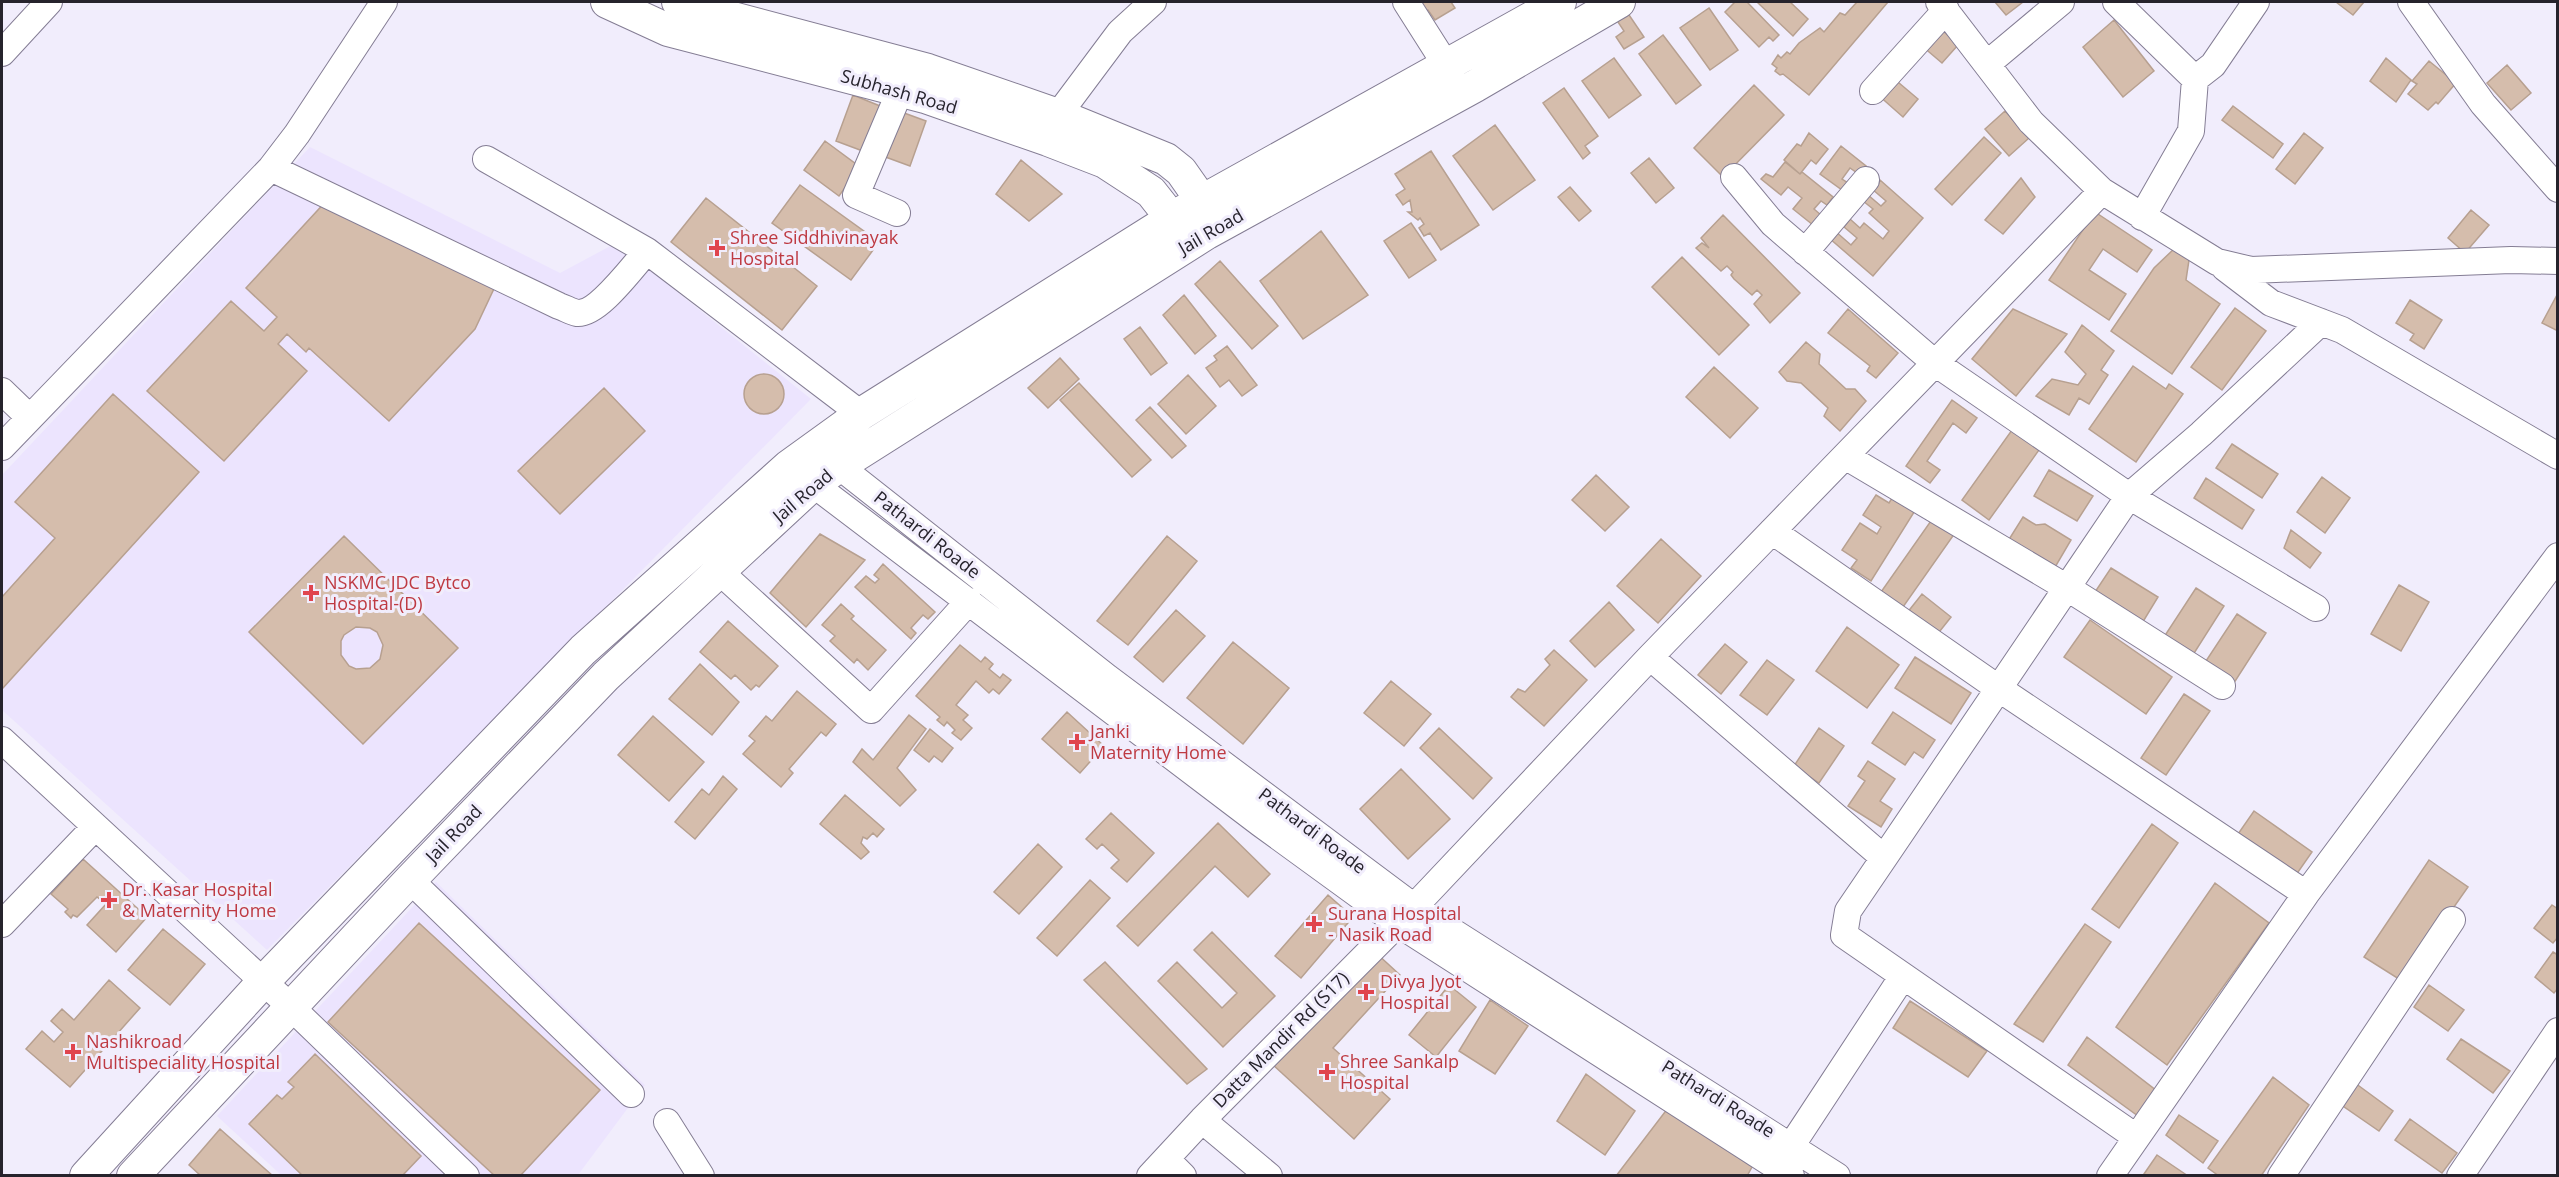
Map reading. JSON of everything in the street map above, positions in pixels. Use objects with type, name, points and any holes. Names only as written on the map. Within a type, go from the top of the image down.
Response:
[{"type":"main road","name":"Subhash Road","points":[[608,2],[668,30],[925,97],[1105,162],[1151,192],[1192,243]]},
{"type":"main road","name":"Subhash Road","points":[[678,2],[729,9],[928,70],[1058,115],[1166,159],[1181,171],[1220,226]]},
{"type":"main road","points":[[828,456],[861,414],[1173,218],[1560,2]]},
{"type":"main road","name":"Jail Road","points":[[86,1176],[263,982],[582,650],[801,475],[828,456],[1220,226],[1459,95],[1619,2]]},
{"type":"main road","name":"Jail Road","points":[[133,1176],[410,880],[606,676],[719,570],[801,475]]},
{"type":"street","points":[[2,54],[49,2]]},
{"type":"street","points":[[2,447],[271,168],[297,134],[384,2]]},
{"type":"street","points":[[1058,115],[1120,32],[1153,2]]},
{"type":"street","points":[[1406,2],[1446,65],[1459,95]]},
{"type":"street","points":[[1987,64],[2061,2]]},
{"type":"street","points":[[2116,2],[2195,79]]},
{"type":"street","points":[[2142,217],[2191,131],[2195,79],[2213,64],[2256,2]]},
{"type":"street","points":[[2410,2],[2484,104],[2558,189]]},
{"type":"street","points":[[1873,91],[1942,6],[2031,122],[2102,191],[2217,262],[2271,303],[2342,330],[2558,456]]},
{"type":"street","points":[[897,213],[856,195],[900,91]]},
{"type":"street","points":[[486,159],[647,251],[861,414]]},
{"type":"street","points":[[271,168],[578,313],[597,305],[647,251]]},
{"type":"street","points":[[1734,177],[1773,224],[1935,363],[2129,496],[2316,608]]},
{"type":"street","points":[[1805,252],[1866,180]]},
{"type":"street","name":"Datta Mandir Rd (S17)","points":[[1166,1170],[1202,1120],[1406,915],[1650,657],[2102,191]]},
{"type":"street","points":[[2217,262],[2251,270],[2500,260],[2558,261]]},
{"type":"street","points":[[2136,1137],[1844,935],[1848,911],[1998,688],[2069,589],[2129,496],[2201,434],[2321,322]]},
{"type":"street","points":[[2,391],[30,418]]},
{"type":"street","name":"Pathardi Roade","points":[[828,456],[1406,915],[1792,1146],[1837,1176]]},
{"type":"street","points":[[1845,456],[2069,589],[2222,686]]},
{"type":"street","points":[[801,475],[1261,824],[1406,915],[1780,1173],[1792,1146],[1903,976]]},
{"type":"street","points":[[1772,531],[1998,688],[2306,894]]},
{"type":"street","points":[[2110,1176],[2306,894],[2558,556]]},
{"type":"street","points":[[719,570],[871,710],[969,601]]},
{"type":"street","points":[[1650,657],[1884,858]]},
{"type":"street","points":[[2,740],[292,1008],[466,1176]]},
{"type":"street","points":[[2,924],[95,827]]},
{"type":"street","points":[[410,880],[631,1094]]},
{"type":"street","points":[[2281,1176],[2452,921]]},
{"type":"street","points":[[2460,1176],[2558,1031]]},
{"type":"street","points":[[1202,1120],[1269,1176]]},
{"type":"street","points":[[668,1122],[701,1176]]},
{"type":"shaded area","name":"NSKMC JDC Bytco Hospital-(D)","points":[[310,147],[560,273],[616,243],[811,399],[267,950],[2,710],[2,475]]},
{"type":"shaded area","points":[[436,882],[645,1085],[578,1175],[281,1175],[217,1116]]},
{"type":"building","points":[[1416,2],[1451,2],[1455,8],[1435,20],[1428,10],[1423,11]]},
{"type":"building","points":[[1735,2],[1747,2],[1779,35],[1773,41],[1769,37],[1759,47],[1725,12]]},
{"type":"building","points":[[1757,2],[1790,2],[1808,19],[1793,36]]},
{"type":"building","points":[[1857,2],[1888,2],[1809,95],[1783,74],[1780,75],[1775,71],[1777,68],[1772,64],[1778,55],[1781,58],[1787,52],[1790,54],[1799,43],[1820,28],[1824,32],[1840,13],[1845,15]]},
{"type":"building","points":[[1995,2],[2023,2],[2006,15]]},
{"type":"building","points":[[2336,2],[2364,2],[2353,15]]},
{"type":"building","points":[[1709,8],[1738,50],[1710,70],[1680,28]]},
{"type":"building","points":[[1627,12],[1644,37],[1624,49],[1616,37],[1624,31],[1616,19]]},
{"type":"building","points":[[2114,20],[2154,71],[2123,97],[2083,47]]},
{"type":"building","points":[[1939,27],[1958,45],[1942,63],[1922,46]]},
{"type":"building","points":[[1663,35],[1701,85],[1676,104],[1639,54]]},
{"type":"building","points":[[1614,58],[1641,95],[1609,118],[1582,81]]},
{"type":"building","points":[[2386,58],[2411,80],[2396,102],[2370,81]]},
{"type":"building","points":[[2429,61],[2456,83],[2438,104],[2436,102],[2428,110],[2408,94],[2417,84],[2412,81]]},
{"type":"building","points":[[2507,65],[2531,93],[2511,110],[2487,83]]},
{"type":"building","points":[[1892,77],[1918,99],[1903,117],[1877,94]]},
{"type":"building","points":[[1754,85],[1784,115],[1723,177],[1694,148]]},
{"type":"building","points":[[1564,88],[1598,136],[1585,146],[1590,153],[1583,159],[1543,103]]},
{"type":"building","points":[[853,95],[885,108],[868,153],[836,141]]},
{"type":"building","points":[[2233,106],[2283,144],[2273,158],[2222,120]]},
{"type":"building","points":[[896,110],[926,121],[910,166],[880,155]]},
{"type":"building","points":[[2005,111],[2029,138],[2009,156],[1985,129]]},
{"type":"building","points":[[1495,125],[1535,180],[1493,210],[1453,156]]},
{"type":"building","points":[[1809,133],[1828,149],[1816,164],[1811,160],[1800,174],[1784,160],[1797,144],[1801,146]]},
{"type":"building","points":[[2304,133],[2323,148],[2295,184],[2276,169]]},
{"type":"building","points":[[1984,137],[2001,153],[1952,205],[1935,189]]},
{"type":"building","points":[[825,141],[860,167],[839,196],[804,170]]},
{"type":"building","points":[[1841,146],[1866,166],[1860,175],[1850,168],[1842,179],[1848,183],[1842,190],[1820,174]]},
{"type":"building","points":[[1431,151],[1479,225],[1441,250],[1430,233],[1424,236],[1419,228],[1424,224],[1420,218],[1418,220],[1408,212],[1412,212],[1410,200],[1403,205],[1396,195],[1405,189],[1395,174]]},
{"type":"building","points":[[1649,158],[1674,188],[1656,203],[1631,173]]},
{"type":"building","points":[[1021,160],[1062,194],[1029,221],[996,194]]},
{"type":"building","points":[[1785,162],[1800,174],[1802,172],[1833,197],[1827,205],[1821,201],[1814,209],[1821,215],[1813,225],[1793,209],[1802,198],[1788,187],[1781,195],[1761,179],[1766,174],[1773,177]]},
{"type":"building","points":[[2021,178],[2035,197],[2003,234],[1985,220]]},
{"type":"building","points":[[1880,180],[1923,218],[1873,276],[1829,238],[1835,231],[1851,245],[1857,238],[1844,227],[1850,219],[1860,228],[1864,223],[1883,239],[1889,231],[1869,213],[1873,209],[1863,201],[1868,195],[1881,206],[1886,201],[1872,189]]},
{"type":"building","points":[[800,185],[879,242],[851,280],[772,223]]},
{"type":"building","points":[[1570,187],[1591,211],[1579,221],[1558,197]]},
{"type":"building","points":[[329,198],[499,278],[475,329],[389,421],[309,348],[306,352],[287,334],[278,344],[307,371],[224,461],[147,391],[231,301],[264,331],[277,317],[246,288]]},
{"type":"building","points":[[706,198],[817,286],[782,330],[671,242]]},
{"type":"building","points":[[2471,210],[2489,225],[2465,253],[2448,238]]},
{"type":"building","points":[[2095,212],[2152,250],[2137,272],[2103,249],[2089,270],[2126,294],[2109,320],[2049,280]]},
{"type":"building","points":[[1723,215],[1800,293],[1770,323],[1754,304],[1762,295],[1757,290],[1752,295],[1734,279],[1731,275],[1733,272],[1727,266],[1721,271],[1696,248],[1702,243],[1709,248],[1701,238]]},
{"type":"building","points":[[1411,223],[1436,260],[1409,278],[1384,241]]},
{"type":"building","points":[[1321,231],[1368,295],[1303,339],[1260,281]]},
{"type":"building","points":[[2176,247],[2189,260],[2186,280],[2220,304],[2172,374],[2111,331],[2154,268]]},
{"type":"building","points":[[1682,257],[1749,325],[1719,355],[1652,287]]},
{"type":"building","points":[[1220,261],[1278,326],[1252,349],[1195,284]]},
{"type":"building","points":[[1184,295],[1216,336],[1195,354],[1163,315]]},
{"type":"building","points":[[2558,295],[2558,331],[2542,323]]},
{"type":"building","points":[[2410,300],[2442,320],[2424,349],[2410,340],[2414,334],[2396,323]]},
{"type":"building","points":[[2235,308],[2266,331],[2222,390],[2191,367]]},
{"type":"building","points":[[1848,309],[1898,353],[1876,378],[1867,371],[1870,366],[1828,333]]},
{"type":"building","points":[[2013,309],[2067,334],[2016,396],[1972,359]]},
{"type":"building","points":[[2082,325],[2114,351],[2101,370],[2108,375],[2089,404],[2079,398],[2069,415],[2036,396],[2052,379],[2078,385],[2086,374],[2065,352]]},
{"type":"building","points":[[1140,327],[1167,363],[1151,375],[1124,339]]},
{"type":"building","points":[[1806,342],[1820,354],[1819,364],[1846,389],[1855,389],[1866,401],[1840,431],[1824,416],[1828,408],[1801,383],[1787,381],[1779,372]]},
{"type":"building","points":[[1227,346],[1257,385],[1242,396],[1229,380],[1220,387],[1206,368],[1217,360],[1214,356]]},
{"type":"building","points":[[1060,358],[1079,379],[1048,408],[1028,388]]},
{"type":"building","points":[[2133,366],[2166,389],[2169,384],[2183,394],[2136,462],[2089,429]]},
{"type":"building","points":[[1714,367],[1758,408],[1730,438],[1686,397]]},
{"type":"building","points":[[764,374],[772,375],[778,380],[783,386],[783,402],[778,408],[772,413],[764,414],[756,413],[750,408],[745,402],[744,394],[745,386],[750,380],[756,375]]},
{"type":"building","points":[[1188,375],[1216,406],[1186,434],[1158,404]]},
{"type":"building","points":[[1079,383],[1151,460],[1132,477],[1060,400]]},
{"type":"building","points":[[604,388],[645,431],[560,514],[518,471]]},
{"type":"building","points":[[113,394],[199,472],[2,689],[2,597],[55,538],[15,502]]},
{"type":"building","points":[[1952,400],[1977,418],[1966,433],[1953,423],[1927,461],[1940,470],[1930,483],[1906,466]]},
{"type":"building","points":[[1150,407],[1186,446],[1172,458],[1136,420]]},
{"type":"building","points":[[2012,430],[2039,450],[1989,520],[1962,500]]},
{"type":"building","points":[[2232,444],[2278,474],[2262,498],[2216,468]]},
{"type":"building","points":[[2049,470],[2093,496],[2077,521],[2034,496]]},
{"type":"building","points":[[1596,475],[1629,507],[1605,531],[1572,500]]},
{"type":"building","points":[[2322,477],[2350,498],[2325,533],[2297,512]]},
{"type":"building","points":[[2206,478],[2254,510],[2242,529],[2194,498]]},
{"type":"building","points":[[1876,495],[1889,503],[1894,495],[1916,509],[1871,581],[1851,568],[1857,560],[1842,550],[1860,523],[1877,534],[1881,527],[1863,515]]},
{"type":"building","points":[[2023,517],[2036,525],[2045,524],[2071,540],[2054,569],[2008,541]]},
{"type":"building","points":[[1933,518],[1955,533],[1903,607],[1881,592]]},
{"type":"building","points":[[2291,530],[2321,553],[2310,568],[2284,548]]},
{"type":"building","points":[[820,534],[865,560],[806,627],[770,593]]},
{"type":"building","points":[[344,536],[458,648],[363,744],[249,632]],"holes":[[[356,627],[370,628],[377,632],[383,645],[380,659],[370,668],[356,669],[349,666],[341,655],[341,641],[344,635]]]},
{"type":"building","points":[[1167,536],[1197,561],[1128,645],[1097,621]]},
{"type":"building","points":[[1661,539],[1701,576],[1658,623],[1617,586]]},
{"type":"building","points":[[883,564],[935,612],[928,619],[923,615],[911,628],[916,633],[911,639],[855,587],[866,576],[875,583],[879,579],[874,575]]},
{"type":"building","points":[[2111,568],[2158,597],[2141,625],[2093,595]]},
{"type":"building","points":[[2399,585],[2429,602],[2401,651],[2371,634]]},
{"type":"building","points":[[2196,588],[2224,606],[2191,658],[2162,640]]},
{"type":"building","points":[[1922,594],[1951,617],[1936,636],[1907,613]]},
{"type":"building","points":[[1609,602],[1634,630],[1595,667],[1570,641]]},
{"type":"building","points":[[841,604],[854,616],[851,619],[886,650],[868,670],[857,659],[854,663],[830,641],[835,636],[822,625]]},
{"type":"building","points":[[1176,610],[1205,636],[1163,682],[1134,657]]},
{"type":"building","points":[[2237,614],[2266,633],[2232,686],[2202,667]]},
{"type":"building","points":[[2090,620],[2172,677],[2146,714],[2064,657]]},
{"type":"building","points":[[728,621],[778,666],[759,687],[756,685],[751,690],[735,675],[731,679],[700,652]]},
{"type":"building","points":[[1847,627],[1899,665],[1867,708],[1816,671]]},
{"type":"building","points":[[1233,642],[1289,688],[1243,744],[1187,698]]},
{"type":"building","points":[[1725,644],[1747,662],[1721,694],[1698,675]]},
{"type":"building","points":[[960,645],[981,662],[985,657],[993,664],[989,669],[1000,678],[1003,674],[1011,680],[999,694],[993,689],[989,693],[976,681],[956,705],[968,715],[963,720],[972,728],[961,740],[952,733],[955,730],[947,722],[944,726],[937,720],[940,717],[916,696]]},
{"type":"building","points":[[1554,650],[1587,680],[1544,726],[1511,697],[1518,689],[1525,692],[1550,665],[1545,659]]},
{"type":"building","points":[[1915,657],[1971,693],[1951,724],[1895,688]]},
{"type":"building","points":[[1767,660],[1794,680],[1767,715],[1740,695]]},
{"type":"building","points":[[700,664],[739,702],[712,735],[669,699]]},
{"type":"building","points":[[1391,681],[1431,714],[1404,746],[1364,713]]},
{"type":"building","points":[[797,691],[836,724],[826,736],[821,732],[789,769],[793,773],[781,787],[743,754],[755,741],[749,736],[766,716],[772,721]]},
{"type":"building","points":[[2184,694],[2210,711],[2166,775],[2141,758]]},
{"type":"building","points":[[1067,712],[1104,746],[1080,773],[1042,739]]},
{"type":"building","points":[[1893,712],[1935,740],[1923,758],[1914,752],[1905,765],[1872,743]]},
{"type":"building","points":[[909,715],[926,729],[897,768],[916,790],[900,806],[853,762],[862,749],[873,760]]},
{"type":"building","points":[[653,716],[704,762],[669,801],[618,755]]},
{"type":"building","points":[[1439,728],[1492,778],[1473,799],[1420,748]]},
{"type":"building","points":[[1819,728],[1844,746],[1819,783],[1794,766]]},
{"type":"building","points":[[930,729],[953,748],[942,762],[934,756],[929,762],[914,750]]},
{"type":"building","points":[[1868,761],[1895,779],[1880,801],[1892,809],[1881,827],[1848,806],[1865,781],[1858,776]]},
{"type":"building","points":[[1401,769],[1450,819],[1408,859],[1360,809]]},
{"type":"building","points":[[723,776],[737,789],[695,839],[675,822],[702,789],[709,795]]},
{"type":"building","points":[[845,795],[884,829],[877,837],[873,833],[867,839],[863,837],[861,843],[869,852],[861,859],[820,824]]},
{"type":"building","points":[[2254,811],[2312,852],[2296,875],[2238,834]]},
{"type":"building","points":[[1111,813],[1154,853],[1127,882],[1111,868],[1119,860],[1102,844],[1097,849],[1086,839]]},
{"type":"building","points":[[1218,823],[1270,874],[1248,897],[1215,866],[1138,946],[1117,926]]},
{"type":"building","points":[[2152,824],[2178,843],[2119,928],[2092,909]]},
{"type":"building","points":[[1038,844],[1062,867],[1019,914],[994,892]]},
{"type":"building","points":[[83,859],[147,917],[116,952],[87,925],[106,904],[97,897],[77,917],[73,915],[71,918],[65,912],[68,909],[51,894]]},
{"type":"building","points":[[2429,860],[2468,887],[2402,981],[2364,957]]},
{"type":"building","points":[[1090,880],[1110,898],[1057,956],[1037,938]]},
{"type":"building","points":[[2215,883],[2269,923],[2167,1065],[2116,1027]]},
{"type":"building","points":[[1328,895],[1353,917],[1301,978],[1275,956]]},
{"type":"building","points":[[2552,905],[2558,909],[2558,937],[2553,943],[2534,928]]},
{"type":"building","points":[[419,923],[600,1090],[520,1176],[495,1176],[328,1022]]},
{"type":"building","points":[[2085,924],[2111,942],[2043,1042],[2014,1024]]},
{"type":"building","points":[[163,929],[205,964],[170,1005],[128,970]]},
{"type":"building","points":[[1212,932],[1275,996],[1223,1047],[1158,981],[1177,962],[1222,1008],[1237,993],[1194,950]]},
{"type":"building","points":[[1375,952],[1400,975],[1333,1048],[1390,1099],[1354,1139],[1272,1064]]},
{"type":"building","points":[[2553,952],[2558,955],[2558,988],[2554,993],[2535,977]]},
{"type":"building","points":[[1105,962],[1207,1069],[1187,1084],[1084,980]]},
{"type":"building","points":[[109,980],[140,1008],[70,1087],[26,1049],[42,1031],[54,1042],[63,1032],[51,1021],[62,1009],[74,1020]]},
{"type":"building","points":[[1449,985],[1476,1007],[1436,1057],[1409,1035]]},
{"type":"building","points":[[2429,985],[2464,1010],[2448,1031],[2414,1007]]},
{"type":"building","points":[[1490,1000],[1528,1026],[1495,1074],[1459,1051]]},
{"type":"building","points":[[1910,1001],[1987,1051],[1968,1077],[1893,1028]]},
{"type":"building","points":[[2087,1037],[2157,1091],[2138,1116],[2068,1065]]},
{"type":"building","points":[[2461,1039],[2510,1071],[2493,1093],[2447,1059]]},
{"type":"building","points":[[315,1054],[421,1156],[402,1176],[303,1176],[249,1124],[277,1095],[282,1099],[294,1087],[288,1082]]},
{"type":"building","points":[[1586,1074],[1635,1111],[1605,1155],[1557,1121]]},
{"type":"building","points":[[2273,1077],[2309,1105],[2261,1176],[2219,1176],[2208,1168]]},
{"type":"building","points":[[2355,1083],[2393,1111],[2379,1131],[2340,1104]]},
{"type":"building","points":[[1668,1108],[1752,1167],[1747,1176],[1616,1176]]},
{"type":"building","points":[[2179,1115],[2218,1141],[2203,1163],[2166,1135]]},
{"type":"building","points":[[2410,1119],[2457,1153],[2442,1173],[2395,1140]]},
{"type":"building","points":[[220,1129],[273,1176],[201,1176],[189,1165]]},
{"type":"building","points":[[2157,1155],[2188,1176],[2146,1176],[2144,1174]]},
{"type":"place","name":"Shree Siddhivinayak Hospital","points":[[717,248]]},
{"type":"place","name":"NSKMC JDC Bytco Hospital-(D)","points":[[311,593]]},
{"type":"place","name":"Janki Maternity Home","points":[[1077,742]]},
{"type":"place","name":"Dr. Kasar Hospital & Maternity Home","points":[[109,900]]},
{"type":"place","name":"Surana Hospital - Nasik Road","points":[[1314,924]]},
{"type":"place","name":"Divya Jyot Hospital","points":[[1366,992]]},
{"type":"place","name":"Nashikroad Multispeciality Hospital","points":[[73,1052]]},
{"type":"place","name":"Shree Sankalp Hospital","points":[[1327,1072]]}]
